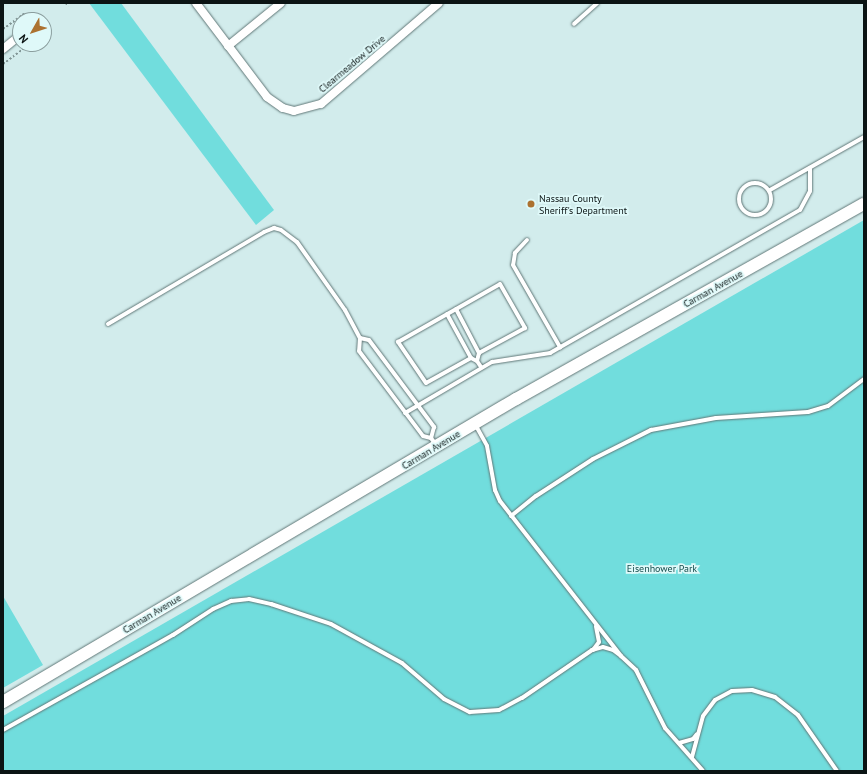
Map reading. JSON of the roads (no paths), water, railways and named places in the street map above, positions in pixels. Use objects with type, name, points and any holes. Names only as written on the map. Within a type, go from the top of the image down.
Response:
[{"type":"main road","name":"Carman Avenue","points":[[3,702],[434,442],[474,424],[864,204]]},
{"type":"street","name":"Clearmeadow Drive","points":[[196,3],[228,46],[275,104],[294,111],[303,110],[321,104],[438,3]]},
{"type":"street","points":[[228,46],[281,3]]},
{"type":"street","points":[[3,49],[12,42]]},
{"type":"lane","points":[[574,24],[597,3]]},
{"type":"lane","points":[[770,190],[864,137]]},
{"type":"lane","points":[[405,413],[417,404],[492,362],[550,354],[800,210],[810,191],[810,168]]},
{"type":"lane","points":[[756,182],[770,190],[769,207],[758,215],[745,212],[740,206],[739,197],[744,186],[756,182]]},
{"type":"lane","points":[[108,324],[274,228],[281,230],[296,242],[345,310],[360,338],[359,351],[423,436],[434,442],[434,427],[369,340],[360,338]]},
{"type":"lane","points":[[526,240],[515,253],[513,265],[560,347]]},
{"type":"lane","points":[[471,358],[426,383],[398,342],[500,284],[525,328],[479,353]]},
{"type":"lane","points":[[456,309],[479,353],[477,360]]},
{"type":"lane","points":[[447,314],[471,358],[477,360],[481,367]]},
{"type":"lane","points":[[511,516],[536,496],[593,459],[652,430],[716,418],[808,412],[828,406],[864,379]]},
{"type":"lane","points":[[474,424],[487,446],[495,490],[511,516],[595,623],[622,656],[636,670],[656,713],[703,771]]},
{"type":"lane","points":[[3,730],[173,635],[213,609],[231,601],[249,599],[271,604],[331,624],[402,663],[444,699],[470,712],[499,710],[522,698],[592,650],[599,642],[595,623]]},
{"type":"lane","points":[[592,650],[603,648],[613,650],[622,656]]},
{"type":"lane","points":[[692,757],[703,716],[715,700],[732,691],[752,690],[775,697],[798,715],[837,771]]},
{"type":"lane","points":[[679,743],[693,739],[698,732]]},
{"type":"place","name":"Nassau County Sheriff's Department","points":[[531,204]]},
{"type":"park label","name":"Eisenhower Park","points":[[662,569]]}]
